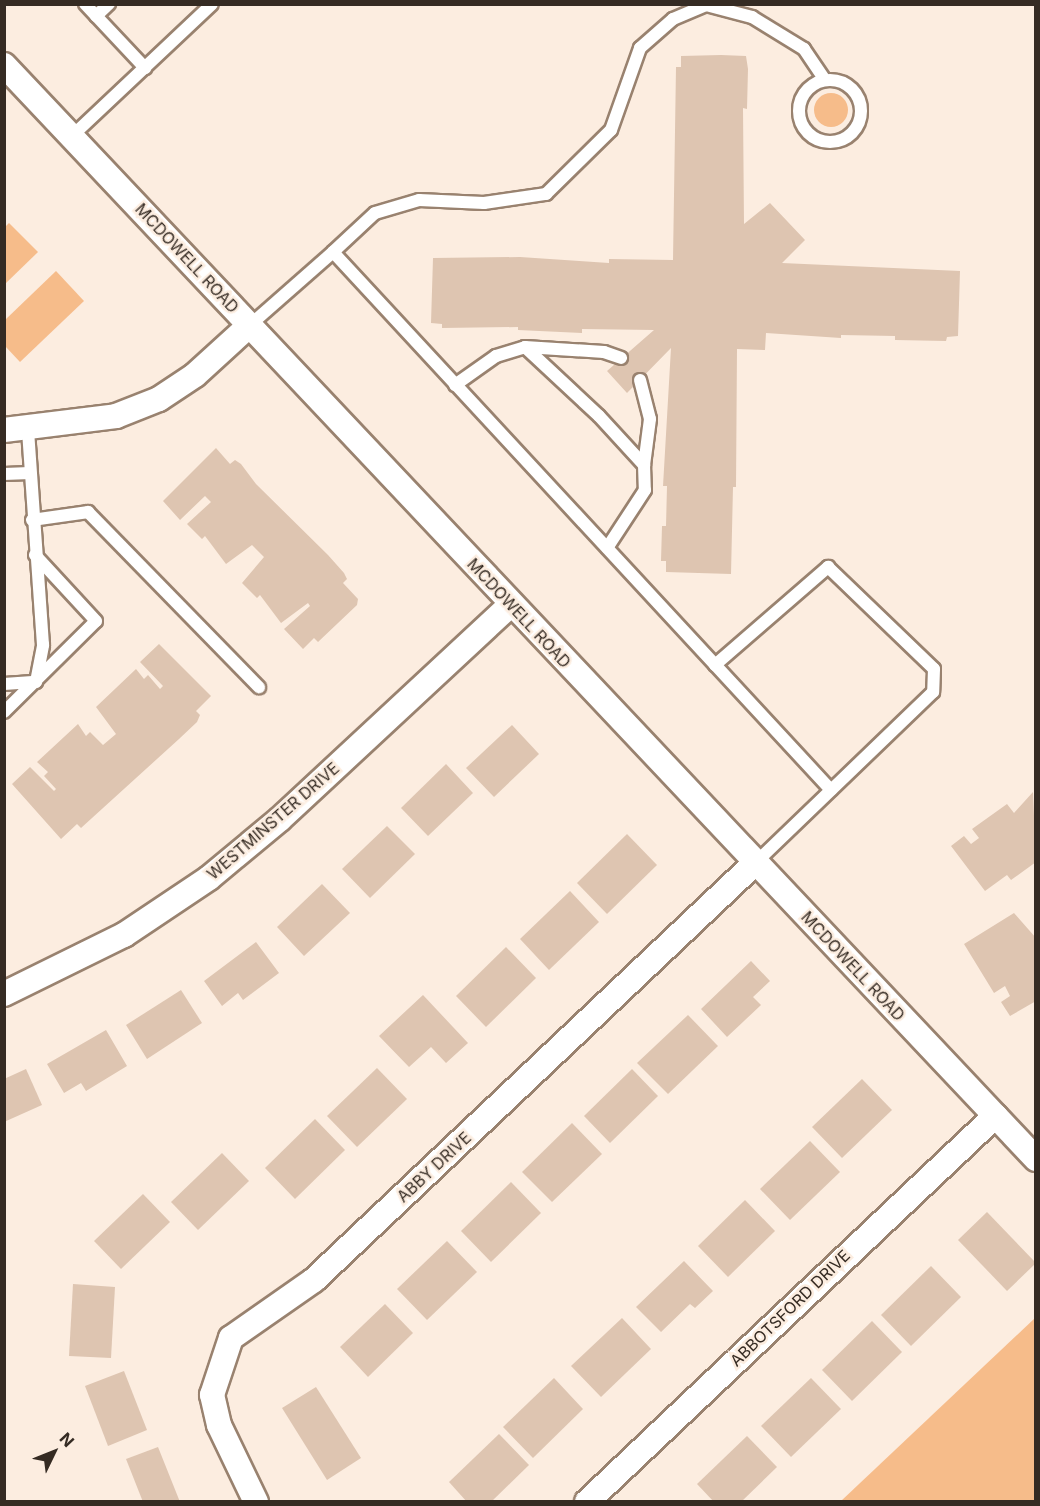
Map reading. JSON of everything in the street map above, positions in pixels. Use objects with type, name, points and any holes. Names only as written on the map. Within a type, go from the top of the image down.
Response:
[{"type":"street","name":"MCDOWELL ROAD","points":[[4,65],[1035,1159]]},
{"type":"street","points":[[16,429],[116,416],[159,399],[195,375],[250,326]]},
{"type":"street","name":"WESTMINSTER DRIVE","points":[[4,994],[124,935],[209,878],[280,819],[511,604]]},
{"type":"street","name":"ABBY DRIVE","points":[[256,1502],[219,1425],[212,1395],[231,1338],[314,1280],[755,863]]},
{"type":"street","name":"ABBOTSFORD DRIVE","points":[[587,1502],[995,1116]]},
{"type":"lane","points":[[85,4],[145,68]]},
{"type":"lane","points":[[96,16],[109,4]]},
{"type":"lane","points":[[72,136],[212,4]]},
{"type":"lane","points":[[250,326],[375,213],[419,200],[484,203],[546,194],[611,130],[640,48],[673,19],[706,5],[752,17],[804,49],[825,80],[848,86],[861,106],[860,122],[850,135],[835,142],[819,140],[806,131],[799,116],[801,100],[810,87],[825,80]]},
{"type":"lane","points":[[333,252],[831,790]]},
{"type":"lane","points":[[455,385],[496,356],[525,347],[604,352],[621,358]]},
{"type":"lane","points":[[525,347],[557,374],[644,465]]},
{"type":"lane","points":[[607,548],[645,490],[644,465],[650,419],[640,380]]},
{"type":"lane","points":[[16,429],[30,473],[43,645],[36,682]]},
{"type":"lane","points":[[4,474],[30,473]]},
{"type":"lane","points":[[32,520],[88,512],[259,687]]},
{"type":"lane","points":[[4,712],[96,621],[35,555]]},
{"type":"lane","points":[[715,665],[828,567],[934,669],[933,692],[755,863]]},
{"type":"lane","points":[[4,684],[36,682]]},
{"type":"shaded area","points":[[831,93],[843,98],[848,110],[843,122],[831,127],[819,122],[814,110],[819,98]]},
{"type":"shaded area","points":[[9,223],[38,252],[5,284],[5,227]]},
{"type":"shaded area","points":[[56,271],[84,301],[20,362],[5,346],[5,320]]},
{"type":"shaded area","points":[[1035,1318],[1035,1501],[841,1501]]},
{"type":"building","points":[[681,56],[746,56],[748,69],[747,109],[743,108],[744,224],[770,203],[805,240],[782,263],[960,271],[958,336],[947,337],[946,341],[895,340],[895,336],[841,335],[841,338],[766,333],[765,350],[737,349],[736,487],[733,487],[731,574],[666,572],[666,561],[661,561],[662,526],[666,526],[667,486],[663,486],[671,348],[627,393],[607,371],[654,330],[582,329],[582,333],[518,330],[518,327],[442,328],[442,324],[431,323],[433,258],[520,257],[609,263],[609,259],[673,260],[676,67],[681,67]]},
{"type":"building","points":[[216,448],[230,464],[235,460],[241,464],[256,484],[328,555],[344,573],[347,579],[343,583],[358,599],[357,605],[318,642],[314,638],[303,649],[284,629],[310,606],[308,603],[281,623],[260,595],[257,598],[242,583],[264,557],[252,545],[226,564],[205,536],[202,539],[187,524],[211,502],[205,496],[180,520],[163,501]]},
{"type":"building","points":[[159,644],[211,696],[196,711],[200,715],[197,722],[81,828],[77,824],[61,839],[12,784],[30,767],[54,791],[56,789],[44,776],[48,772],[37,762],[78,724],[86,736],[90,732],[103,745],[116,734],[96,707],[136,669],[144,679],[148,675],[160,689],[163,686],[140,662]]},
{"type":"building","points":[[512,725],[539,754],[494,797],[466,768]]},
{"type":"building","points":[[446,764],[473,793],[428,836],[401,808]]},
{"type":"building","points":[[1033,792],[1036,862],[1011,880],[1007,875],[985,891],[951,846],[964,836],[971,844],[979,838],[972,829],[1007,804],[1014,813]]},
{"type":"building","points":[[387,826],[415,854],[370,898],[342,869]]},
{"type":"building","points":[[627,834],[657,865],[607,914],[577,883]]},
{"type":"building","points":[[322,884],[350,913],[304,956],[277,927]]},
{"type":"building","points":[[570,891],[599,922],[549,970],[520,939]]},
{"type":"building","points":[[1014,913],[1036,938],[1036,1001],[1010,1016],[1001,1002],[1010,996],[1005,986],[994,993],[964,944]]},
{"type":"building","points":[[256,942],[279,973],[243,1000],[238,993],[222,1006],[204,981]]},
{"type":"building","points":[[506,947],[536,978],[486,1027],[456,996]]},
{"type":"building","points":[[751,961],[770,981],[753,997],[761,1005],[727,1037],[701,1009]]},
{"type":"building","points":[[181,990],[202,1023],[147,1059],[126,1025]]},
{"type":"building","points":[[423,995],[468,1043],[446,1063],[431,1047],[409,1067],[379,1036]]},
{"type":"building","points":[[688,1015],[718,1046],[668,1094],[637,1063]]},
{"type":"building","points":[[106,1030],[127,1066],[86,1091],[81,1083],[64,1093],[47,1064]]},
{"type":"building","points":[[377,1068],[407,1099],[357,1147],[327,1116]]},
{"type":"building","points":[[26,1069],[42,1105],[4,1122],[4,1079]]},
{"type":"building","points":[[632,1069],[658,1096],[610,1143],[584,1116]]},
{"type":"building","points":[[862,1079],[892,1110],[842,1158],[812,1127]]},
{"type":"building","points":[[315,1119],[345,1150],[295,1199],[265,1168]]},
{"type":"building","points":[[572,1123],[602,1154],[552,1202],[522,1172]]},
{"type":"building","points":[[810,1141],[840,1172],[790,1220],[760,1189]]},
{"type":"building","points":[[222,1153],[249,1181],[198,1230],[171,1202]]},
{"type":"building","points":[[511,1182],[541,1213],[491,1262],[461,1231]]},
{"type":"building","points":[[143,1194],[170,1222],[121,1269],[94,1241]]},
{"type":"building","points":[[745,1200],[775,1231],[728,1277],[698,1246]]},
{"type":"building","points":[[987,1212],[1036,1263],[1007,1291],[958,1240]]},
{"type":"building","points":[[447,1241],[477,1272],[427,1320],[397,1289]]},
{"type":"building","points":[[684,1261],[713,1291],[695,1308],[690,1304],[661,1332],[636,1307]]},
{"type":"building","points":[[931,1266],[961,1297],[911,1346],[881,1315]]},
{"type":"building","points":[[73,1284],[115,1287],[111,1358],[69,1356]]},
{"type":"building","points":[[385,1304],[413,1333],[368,1377],[340,1347]]},
{"type":"building","points":[[622,1318],[651,1349],[601,1397],[571,1366]]},
{"type":"building","points":[[872,1321],[902,1352],[852,1401],[822,1370]]},
{"type":"building","points":[[124,1371],[147,1430],[108,1446],[85,1386]]},
{"type":"building","points":[[554,1378],[583,1409],[533,1458],[503,1427]]},
{"type":"building","points":[[811,1378],[841,1409],[791,1457],[761,1426]]},
{"type":"building","points":[[316,1387],[361,1458],[327,1480],[282,1408]]},
{"type":"building","points":[[499,1434],[529,1465],[491,1502],[467,1502],[449,1482]]},
{"type":"building","points":[[747,1436],[777,1467],[741,1502],[714,1502],[697,1484]]},
{"type":"building","points":[[158,1447],[180,1502],[143,1502],[126,1459]]}]
